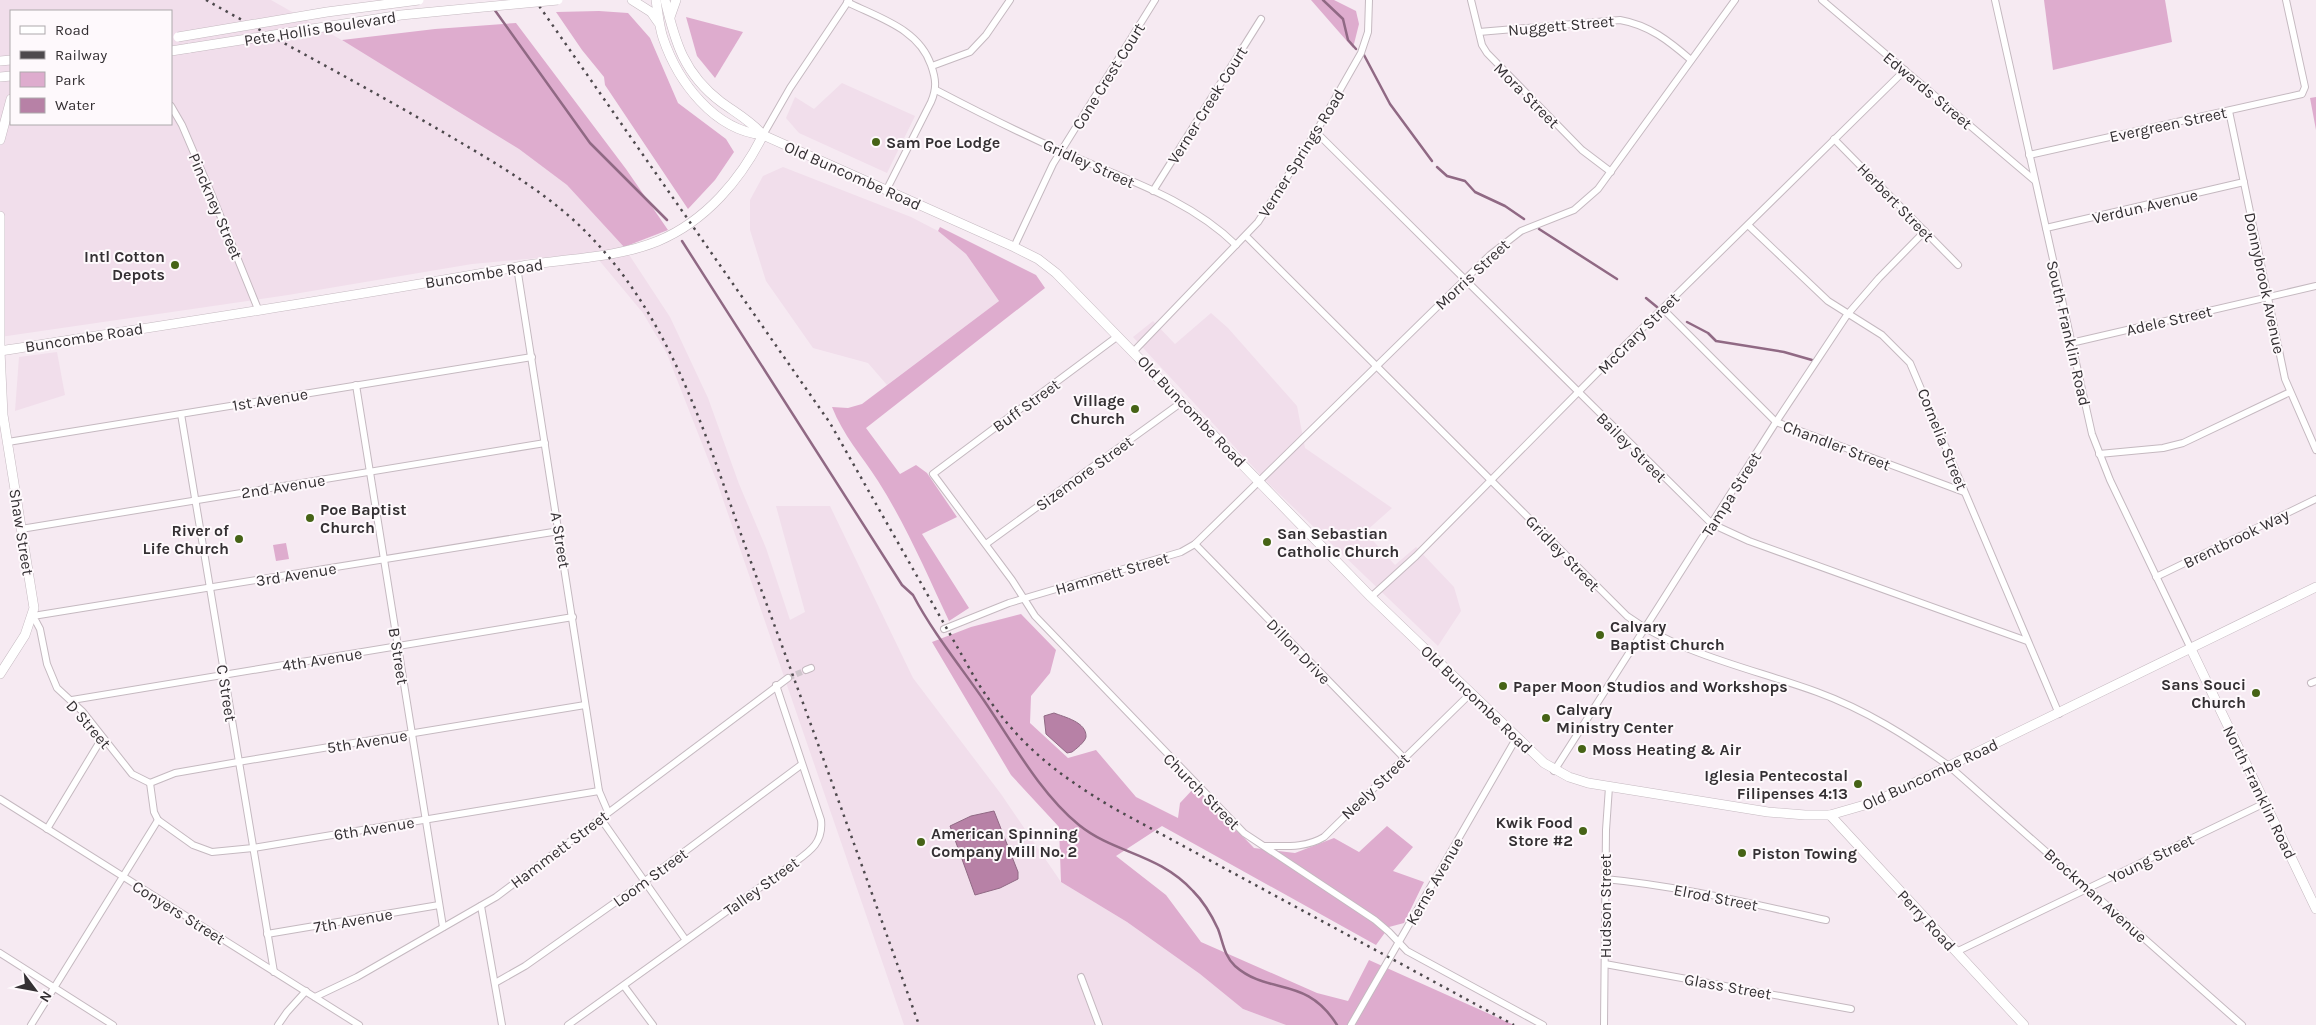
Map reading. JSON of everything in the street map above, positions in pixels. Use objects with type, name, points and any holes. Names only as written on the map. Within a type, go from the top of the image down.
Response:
[{"type":"street","name":"Pete Hollis Boulevard","points":[[174,37],[327,12],[419,0]]},
{"type":"street","name":"Pete Hollis Boulevard","points":[[172,51],[401,15],[558,0]]},
{"type":"street","name":"Old Buncombe Road","points":[[632,0],[651,12],[660,24]]},
{"type":"street","name":"Old Buncombe Road","points":[[656,0],[660,24],[675,67],[702,103],[746,133],[763,135],[887,189],[1014,247],[1038,260],[1056,273],[1134,351],[1371,598],[1517,738],[1554,771],[1575,780],[1768,812],[1805,815],[1830,814],[1875,802],[2059,714],[2316,587]]},
{"type":"street","name":"Old Buncombe Road","points":[[665,0],[684,62],[695,77],[719,100],[752,122],[763,135]]},
{"type":"street","points":[[670,19],[676,0]]},
{"type":"street","points":[[932,66],[970,52],[986,35],[1010,0]]},
{"type":"street","name":"Cone Crest Court","points":[[1014,247],[1061,151],[1156,0]]},
{"type":"street","name":"Verner Springs Road","points":[[1134,351],[1246,236],[1275,198],[1316,132],[1361,53],[1368,32],[1369,0]]},
{"type":"street","name":"Mora Street","points":[[1471,0],[1482,45],[1492,58],[1582,150],[1611,172]]},
{"type":"street","name":"Morris Street","points":[[1259,481],[1502,244],[1521,231],[1564,215],[1580,206],[1598,189],[1735,0]]},
{"type":"street","name":"Edwards Street","points":[[1822,0],[2034,180]]},
{"type":"street","name":"South Franklin Road","points":[[1995,0],[2071,342],[2099,454],[2192,649]]},
{"type":"street","name":"Evergreen Street","points":[[2029,155],[2299,96],[2304,90],[2286,0]]},
{"type":"street","points":[[848,1],[912,35],[923,46],[932,66],[936,90],[887,189]]},
{"type":"street","name":"Buncombe Road","points":[[0,351],[626,251],[672,235],[697,218],[738,178],[790,88],[848,1]]},
{"type":"street","name":"Verner Creek Court","points":[[1153,191],[1261,19]]},
{"type":"street","name":"Nuggett Street","points":[[1479,32],[1620,20],[1632,22],[1654,32],[1691,60]]},
{"type":"street","name":"McCrary Street","points":[[1371,598],[1416,556],[1578,392],[1905,70]]},
{"type":"street","name":"Gridley Street","points":[[936,90],[1000,123],[1153,191],[1201,215],[1236,246]]},
{"type":"street","points":[[0,140],[10,103]]},
{"type":"street","name":"Pinckney Street","points":[[172,108],[182,125],[210,188],[258,309]]},
{"type":"street","name":"Donnybrook Avenue","points":[[2230,111],[2267,297],[2290,392],[2316,450]]},
{"type":"street","name":"Bailey Street","points":[[1316,132],[1712,524],[1768,548],[2027,641]]},
{"type":"street","name":"Herbert Street","points":[[1834,139],[1958,265]]},
{"type":"street","name":"Verdun Avenue","points":[[2046,228],[2244,182]]},
{"type":"street","name":"Shaw Street","points":[[0,216],[2,416],[8,442],[33,596],[32,616],[25,635],[0,674]]},
{"type":"street","name":"Cornelia Street","points":[[1748,225],[1828,301],[1847,315],[1882,335],[1910,363],[2059,714]]},
{"type":"street","name":"Tampa Street","points":[[1554,771],[1776,422],[1847,315],[1879,278],[1925,231]]},
{"type":"street","name":"Gridley Street","points":[[1246,236],[1627,616],[1645,628],[1682,645],[1815,691],[1858,708],[1900,731],[1949,766]]},
{"type":"street","name":"A Street","points":[[517,267],[599,791],[608,812]]},
{"type":"street","name":"Adele Street","points":[[2071,342],[2316,286]]},
{"type":"street","name":"Chandler Street","points":[[1663,309],[1776,422],[1964,492]]},
{"type":"street","name":"Buff Street","points":[[934,474],[1118,336]]},
{"type":"street","name":"1st Avenue","points":[[8,442],[532,357]]},
{"type":"street","name":"B Street","points":[[356,386],[443,927]]},
{"type":"street","points":[[2099,454],[2163,448],[2183,443],[2290,392]]},
{"type":"street","name":"Sizemore Street","points":[[986,544],[1182,402]]},
{"type":"street","name":"C Street","points":[[181,414],[274,972]]},
{"type":"street","name":"2nd Avenue","points":[[22,529],[545,443]]},
{"type":"street","name":"Church Street","points":[[934,474],[986,544],[1035,616],[1071,656],[1244,833],[1375,920],[1416,957],[1543,1025]]},
{"type":"street","name":"Hammett Street","points":[[944,629],[1024,598],[1182,552],[1195,544],[1259,481]]},
{"type":"street","name":"Brentbrook Way","points":[[2156,577],[2316,499]]},
{"type":"street","name":"3rd Avenue","points":[[32,616],[559,531]]},
{"type":"street","name":"Dillon Drive","points":[[1195,544],[1404,758]]},
{"type":"street","name":"D Street","points":[[32,616],[40,629],[51,678],[60,692],[72,700],[132,774],[150,783]]},
{"type":"street","name":"4th Avenue","points":[[72,700],[573,617]]},
{"type":"street","name":"North Franklin Road","points":[[2192,649],[2316,908]]},
{"type":"street","name":"Hammett Street","points":[[315,997],[357,976],[481,906],[601,819],[776,685],[788,678]]},
{"type":"street","name":"Talley Street","points":[[568,1025],[624,986],[685,939],[787,868],[818,841],[822,833],[821,820],[801,765],[776,685]]},
{"type":"street","name":"Neely Street","points":[[1265,846],[1301,845],[1317,841],[1471,693]]},
{"type":"street","name":"5th Avenue","points":[[150,783],[175,773],[586,705]]},
{"type":"street","points":[[47,829],[102,738]]},
{"type":"street","name":"Kerns Avenue","points":[[1351,1025],[1517,738]]},
{"type":"street","name":"Loom Street","points":[[495,983],[525,966],[644,882],[801,765]]},
{"type":"street","name":"Brockman Avenue","points":[[1949,766],[2242,1025]]},
{"type":"street","points":[[31,1025],[158,820],[154,812],[150,783]]},
{"type":"street","name":"Hudson Street","points":[[1604,1025],[1605,879],[1609,786]]},
{"type":"street","name":"6th Avenue","points":[[158,820],[168,829],[202,850],[216,852],[253,848],[599,791]]},
{"type":"street","name":"Conyers Street","points":[[0,799],[359,1025]]},
{"type":"street","name":"Young Street","points":[[1956,952],[2265,803]]},
{"type":"street","name":"Perry Road","points":[[1830,814],[2024,1025]]},
{"type":"street","points":[[601,819],[685,939]]},
{"type":"street","name":"Elrod Street","points":[[1605,879],[1643,883],[1706,894],[1826,920]]},
{"type":"street","name":"7th Avenue","points":[[267,934],[439,905]]},
{"type":"street","points":[[481,906],[502,1025]]},
{"type":"street","points":[[0,953],[113,1025]]},
{"type":"street","name":"Glass Street","points":[[1605,964],[1851,1009]]},
{"type":"street","points":[[1081,977],[1100,1025]]},
{"type":"street","points":[[624,986],[653,1025]]},
{"type":"street","points":[[278,1025],[286,1012],[306,992]]},
{"type":"shaded area","points":[[0,0],[271,0],[384,64],[519,149],[567,185],[624,247],[670,317],[708,398],[739,484],[766,548],[790,620],[805,612],[776,506],[830,506],[913,678],[1001,794],[1061,882],[1127,922],[1200,974],[1243,1009],[1286,1025],[904,1025],[717,482],[667,354],[643,313],[593,253],[472,264],[288,295],[0,337]]},
{"type":"shaded area","points":[[842,83],[915,116],[887,173],[799,133],[786,118],[795,97],[814,109]]},
{"type":"shaded area","points":[[783,167],[911,217],[938,231],[966,254],[999,301],[887,385],[868,363],[813,348],[766,281],[750,230],[750,200],[763,176]]},
{"type":"shaded area","points":[[1211,313],[1228,328],[1297,406],[1305,448],[1392,508],[1365,532],[1395,565],[1416,547],[1454,587],[1461,611],[1438,646],[1268,483],[1133,337],[1153,321],[1175,344]]},
{"type":"shaded area","points":[[57,352],[65,395],[15,411],[19,357]]},
{"type":"green space","points":[[1311,0],[1334,0],[1356,11],[1359,24],[1353,48]]},
{"type":"green space","points":[[2044,0],[2165,0],[2172,42],[2053,70]]},
{"type":"green space","points":[[599,11],[628,13],[650,38],[678,103],[726,139],[734,152],[715,180],[688,209],[605,85],[604,77],[582,50],[556,12]]},
{"type":"green space","points":[[686,17],[743,32],[715,78],[697,56]]},
{"type":"green space","points":[[516,23],[626,169],[668,230],[624,247],[567,185],[519,149],[342,40],[435,29]]},
{"type":"green space","points":[[2316,97],[2316,130],[2310,98]]},
{"type":"green space","points":[[940,227],[1036,275],[1045,288],[866,428],[900,474],[916,465],[927,473],[957,517],[922,534],[969,608],[949,621],[898,515],[878,481],[847,436],[832,407],[848,408],[862,404],[999,301],[966,254],[938,231]]},
{"type":"green space","points":[[286,543],[289,559],[276,561],[273,545]]},
{"type":"green space","points":[[1021,614],[1056,650],[1050,673],[1031,696],[1030,723],[1068,758],[1096,750],[1136,797],[1178,818],[1180,803],[1195,787],[1254,848],[1295,853],[1334,838],[1359,852],[1387,826],[1413,847],[1393,871],[1424,882],[1404,923],[1389,927],[1376,945],[1162,826],[1116,856],[1166,895],[1201,942],[1317,993],[1348,1001],[1369,960],[1514,1025],[1286,1025],[1243,1009],[1200,974],[1127,922],[1061,882],[1059,827],[1011,775],[932,642],[971,627]]},
{"type":"water","points":[[1054,713],[1083,727],[1086,737],[1072,752],[1067,753],[1046,734],[1044,716]]},
{"type":"water","points":[[994,811],[1018,872],[1018,879],[1000,888],[975,895],[950,826],[971,816]]},
{"type":"waterway","points":[[1323,0],[1343,19],[1348,40],[1356,49]]},
{"type":"waterway","points":[[494,9],[590,143],[667,220]]},
{"type":"waterway","points":[[1364,55],[1390,104],[1432,161]]},
{"type":"waterway","points":[[1437,167],[1447,176],[1465,181],[1475,192],[1505,206],[1524,219]]},
{"type":"waterway","points":[[1539,229],[1617,279]]},
{"type":"waterway","points":[[682,241],[902,585],[913,595],[938,636],[1028,767],[1052,798],[1079,825],[1093,835],[1151,861],[1180,878],[1197,895],[1207,909],[1218,929],[1226,953],[1235,966],[1261,981],[1300,992],[1313,999],[1325,1009],[1337,1025]]},
{"type":"waterway","points":[[1646,298],[1657,307]]},
{"type":"waterway","points":[[1687,322],[1708,333],[1716,341],[1784,352],[1812,360]]},
{"type":"tunnel","points":[[788,678],[806,670]]},
{"type":"railway","points":[[206,0],[392,103],[506,170],[540,193],[573,219],[619,269],[645,308],[669,350],[707,438],[919,1025]]},
{"type":"railway","points":[[535,0],[830,423],[976,680],[1005,721],[1021,738],[1054,768],[1115,809],[1514,1025]]},
{"type":"place","name":"Sam Poe Lodge","points":[[876,142]]},
{"type":"place","name":"Intl Cotton Depots","points":[[175,265]]},
{"type":"place","name":"Village Church","points":[[1135,409]]},
{"type":"place","name":"Poe Baptist Church","points":[[310,518]]},
{"type":"place","name":"River of Life Church","points":[[239,539]]},
{"type":"place","name":"San Sebastian Catholic Church","points":[[1267,542]]},
{"type":"place","name":"Calvary Baptist Church","points":[[1600,635]]},
{"type":"place","name":"Paper Moon Studios and Workshops","points":[[1503,686]]},
{"type":"place","name":"Sans Souci Church","points":[[2256,693]]},
{"type":"place","name":"Calvary Ministry Center","points":[[1546,718]]},
{"type":"place","name":"Moss Heating & Air","points":[[1582,749]]},
{"type":"place","name":"Iglesia Pentecostal Filipenses 4:13","points":[[1858,784]]},
{"type":"place","name":"Kwik Food Store #2","points":[[1583,831]]},
{"type":"place","name":"American Spinning Company Mill No. 2","points":[[921,842]]},
{"type":"place","name":"Piston Towing","points":[[1742,853]]}]
